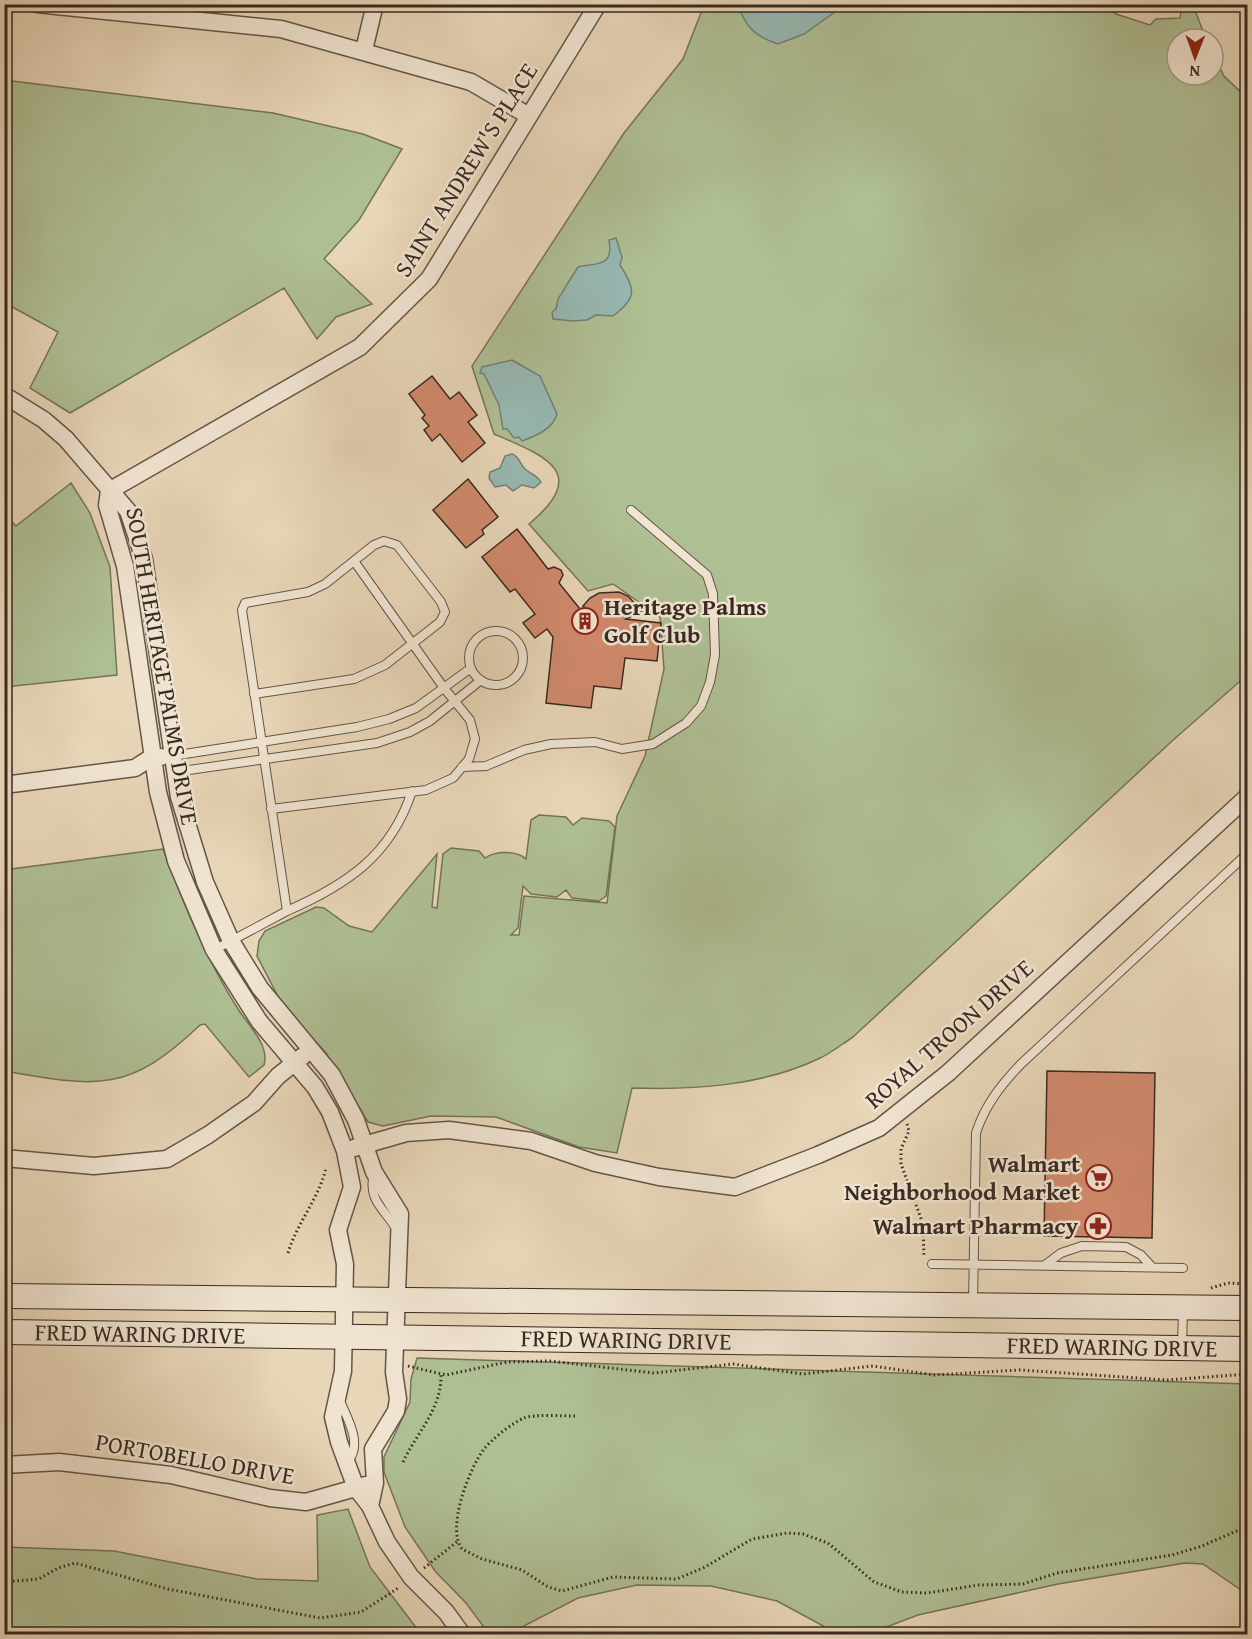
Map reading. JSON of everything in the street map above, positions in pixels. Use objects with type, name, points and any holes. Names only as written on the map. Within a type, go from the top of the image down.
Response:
[{"type":"main road","name":"FRED WARING DRIVE","points":[[4,1296],[1248,1308]]},
{"type":"main road","name":"FRED WARING DRIVE","points":[[4,1332],[1248,1349]]},
{"type":"street","points":[[37,4],[281,29],[364,50],[471,82],[529,116]]},
{"type":"street","points":[[364,50],[375,4]]},
{"type":"street","name":"SAINT ANDREW'S PLACE","points":[[109,491],[360,347],[429,279],[598,4]]},
{"type":"street","name":"SOUTH HERITAGE PALMS DRIVE","points":[[4,395],[30,410],[66,440],[128,511],[144,559],[173,764],[195,854],[231,941],[278,1013],[311,1049],[342,1091],[365,1145],[376,1180],[400,1214],[394,1372],[399,1399],[396,1412],[373,1449]]},
{"type":"street","name":"SOUTH HERITAGE PALMS DRIVE","points":[[109,491],[107,505],[125,566],[153,764],[176,861],[214,950],[249,1006],[323,1099],[345,1151],[352,1187],[338,1230],[345,1264],[343,1371],[333,1417],[348,1454],[356,1488]]},
{"type":"street","points":[[4,785],[153,764],[173,764]]},
{"type":"street","name":"ROYAL TROON DRIVE","points":[[345,1151],[406,1133],[449,1130],[531,1141],[595,1164],[659,1177],[735,1187],[879,1128],[899,1113],[948,1073],[1248,796]]},
{"type":"street","points":[[4,1158],[94,1166],[167,1159],[208,1135],[254,1103],[311,1049]]},
{"type":"street","points":[[370,1506],[375,1483],[373,1449]]},
{"type":"street","name":"PORTOBELLO DRIVE","points":[[4,1465],[59,1462],[171,1475],[270,1498],[306,1502],[375,1483]]},
{"type":"street","points":[[356,1488],[370,1506],[387,1542],[411,1577],[446,1612],[462,1635]]},
{"type":"lane","points":[[462,767],[486,766],[524,750],[551,744],[595,742],[622,749],[652,744],[686,723],[701,706],[710,682],[715,654],[713,594],[707,575],[631,510]]},
{"type":"lane","points":[[254,694],[354,679],[385,665],[440,622],[445,612],[441,602],[397,545],[384,541],[374,545],[325,584],[308,592],[245,603],[242,610],[262,759],[287,911]]},
{"type":"lane","points":[[271,809],[426,790],[453,778],[469,759],[475,739],[470,720],[444,688],[414,642],[354,561]]},
{"type":"lane","points":[[498,631],[514,638],[523,653],[523,662],[515,678],[498,685],[481,680],[471,668],[471,649],[481,636],[498,631]]},
{"type":"lane","points":[[173,764],[260,741],[357,727],[388,718],[416,708],[471,668]]},
{"type":"lane","points":[[173,764],[262,759],[377,743],[410,732],[430,721],[481,680]]},
{"type":"lane","points":[[214,950],[287,911],[330,892],[356,874],[403,818],[412,791]]},
{"type":"lane","points":[[973,1306],[976,1133],[982,1114],[1000,1087],[1021,1064],[1248,853]]},
{"type":"lane","points":[[352,1187],[376,1180]]},
{"type":"lane","points":[[1046,1265],[1061,1253],[1082,1246],[1126,1246],[1141,1254],[1152,1267]]},
{"type":"lane","points":[[932,1264],[1183,1268]]},
{"type":"lane","points":[[1182,1348],[1183,1308]]},
{"type":"lane","points":[[348,1454],[373,1449]]},
{"type":"path","points":[[899,1113],[909,1131],[901,1149],[902,1173],[923,1224],[925,1260],[932,1264]]},
{"type":"path","points":[[288,1253],[296,1231],[323,1181],[326,1168]]},
{"type":"path","points":[[408,1365],[441,1374],[507,1362],[557,1361],[654,1373],[733,1364],[803,1374],[873,1366],[940,1376],[1002,1370],[1055,1371],[1167,1380],[1248,1374]]},
{"type":"path","points":[[403,1462],[427,1423],[440,1394],[441,1374]]},
{"type":"path","points":[[575,1416],[525,1418],[492,1439],[474,1465],[464,1490],[458,1521],[458,1541],[468,1553],[513,1566],[548,1587],[562,1591],[613,1577],[677,1579],[705,1567],[752,1539],[787,1533],[803,1534],[828,1543],[874,1582],[891,1589],[920,1593],[979,1585],[1023,1584],[1080,1569],[1172,1555],[1202,1546],[1248,1526]]},
{"type":"path","points":[[4,1582],[39,1579],[58,1568],[75,1563],[168,1589],[320,1618],[361,1612],[397,1590],[458,1541]]},
{"type":"green space","points":[[1103,4],[1116,14],[1150,25],[1156,19],[1180,18],[1182,5],[1193,5],[1201,27],[1165,27],[1165,87],[1225,87],[1225,77],[1247,98],[1247,675],[1171,742],[853,1037],[822,1057],[796,1068],[750,1081],[703,1087],[632,1088],[617,1153],[579,1147],[496,1117],[431,1116],[383,1126],[368,1122],[326,1053],[283,1006],[257,956],[259,941],[265,931],[316,907],[324,908],[349,926],[372,932],[437,854],[432,907],[437,908],[443,854],[451,848],[479,851],[485,858],[505,852],[517,854],[526,859],[531,820],[539,815],[566,817],[573,825],[582,818],[609,821],[615,827],[606,896],[599,901],[572,898],[566,890],[557,897],[531,894],[523,886],[518,928],[511,935],[519,935],[524,896],[607,903],[617,816],[645,756],[664,669],[660,617],[613,584],[588,591],[529,524],[547,506],[557,491],[559,478],[554,468],[544,458],[494,434],[472,366],[624,133],[683,59],[704,5]]},
{"type":"green space","points":[[4,80],[273,113],[363,134],[402,149],[359,220],[324,259],[372,304],[336,317],[317,339],[284,288],[70,413],[30,388],[58,332],[5,303]]},
{"type":"green space","points":[[71,483],[90,513],[110,567],[117,675],[5,687],[5,515],[16,526]]},
{"type":"green space","points":[[163,849],[206,951],[226,990],[261,1043],[264,1050],[264,1065],[249,1077],[205,1024],[200,1025],[152,1064],[131,1074],[110,1080],[88,1082],[64,1080],[5,1071],[4,870]]},
{"type":"green space","points":[[417,1358],[1247,1384],[1247,1594],[1203,1564],[1185,1563],[1058,1584],[918,1615],[868,1634],[838,1634],[777,1601],[711,1586],[637,1585],[578,1598],[514,1631],[515,1634],[489,1634],[466,1603],[435,1571],[405,1527],[384,1472],[384,1457],[410,1402],[411,1379]]},
{"type":"green space","points":[[348,1509],[370,1567],[421,1634],[5,1634],[5,1547],[114,1551],[257,1579],[318,1581],[317,1515]]},
{"type":"water","points":[[738,4],[852,5],[839,9],[804,34],[778,44],[763,38],[752,30],[744,20]]},
{"type":"water","points":[[616,238],[622,257],[620,265],[631,287],[630,299],[613,316],[596,315],[587,320],[573,321],[553,319],[552,312],[556,309],[558,299],[578,267],[597,264],[606,259],[610,249],[609,240]]},
{"type":"water","points":[[512,360],[540,376],[557,414],[548,428],[522,441],[519,437],[514,438],[507,429],[503,429],[499,405],[484,374],[480,373],[482,367]]},
{"type":"water","points":[[512,454],[541,482],[534,488],[522,485],[513,491],[506,485],[495,487],[489,478],[490,472],[500,468],[505,456]]},
{"type":"building","points":[[432,376],[450,399],[459,392],[477,415],[468,422],[485,443],[462,462],[440,434],[432,441],[424,430],[429,426],[422,418],[425,415],[409,394]]},
{"type":"building","points":[[468,479],[498,517],[482,530],[484,534],[466,548],[433,510]]},
{"type":"building","name":"Heritage Palms Golf Club","points":[[517,529],[548,569],[554,567],[561,570],[563,575],[559,583],[584,614],[597,616],[583,606],[590,598],[599,593],[619,592],[628,596],[642,611],[626,619],[661,623],[657,661],[625,658],[621,689],[594,686],[591,708],[546,703],[553,637],[547,629],[535,638],[523,623],[535,614],[515,589],[510,592],[482,557]]},
{"type":"building","name":"Walmart Neighborhood Market","points":[[1047,1071],[1155,1073],[1152,1238],[1044,1236]]},
{"type":"place","name":"Heritage Palms Golf Club","points":[[585,621]]},
{"type":"place","name":"Walmart Neighborhood Market","points":[[1099,1178]]},
{"type":"place","name":"Walmart Pharmacy","points":[[1098,1226]]}]
